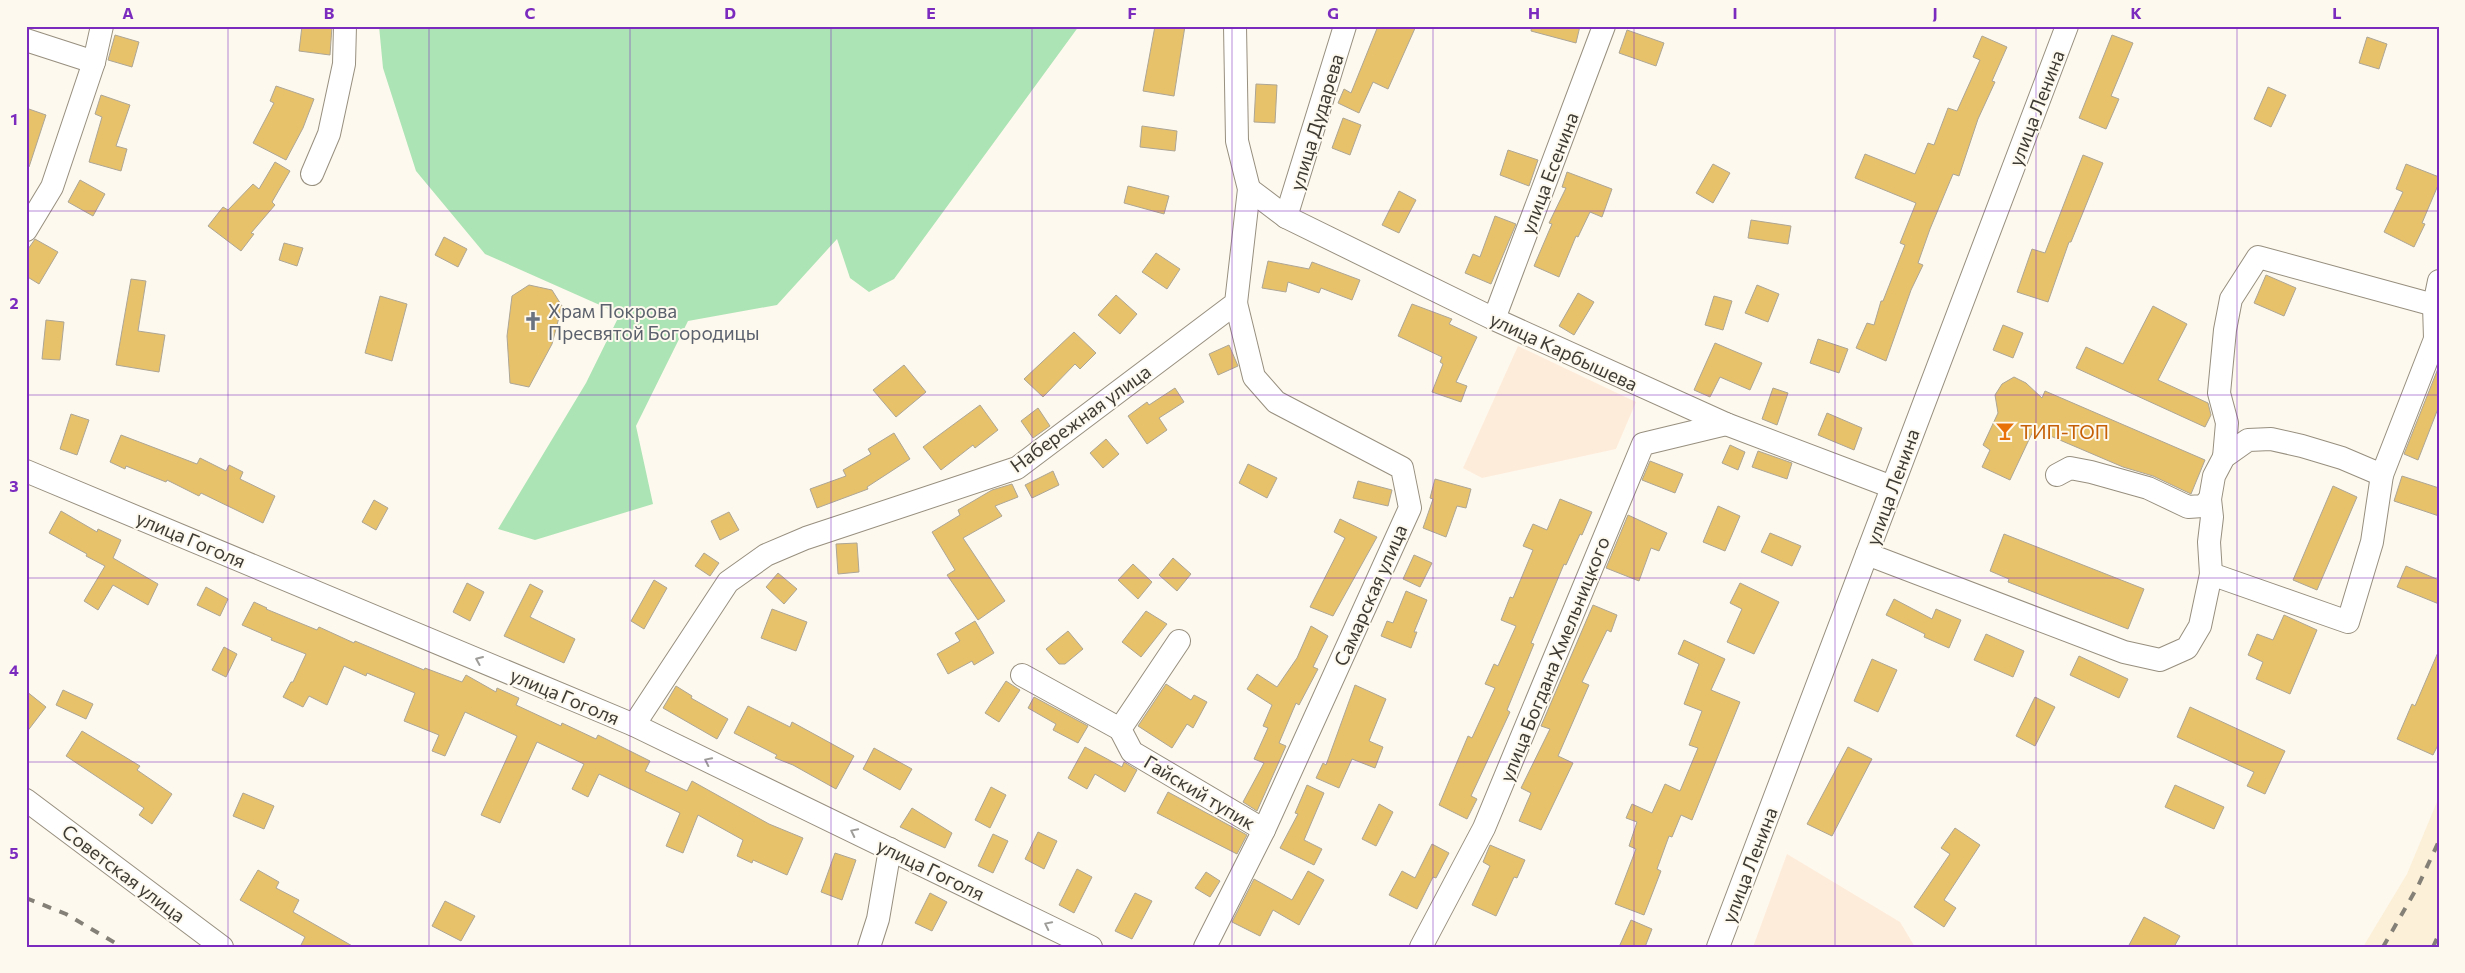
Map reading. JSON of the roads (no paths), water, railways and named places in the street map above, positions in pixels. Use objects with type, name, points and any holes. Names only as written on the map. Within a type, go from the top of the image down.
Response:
[{"type":"street","points":[[26,230],[52,187],[94,62],[102,26]]},
{"type":"street","points":[[312,174],[329,134],[344,64],[345,26]]},
{"type":"street","points":[[1235,26],[1237,141],[1249,189],[1236,303]]},
{"type":"street","name":"улица Дударева","points":[[1286,217],[1345,26]]},
{"type":"street","name":"улица Есенина","points":[[1494,319],[1604,26]]},
{"type":"street","name":"улица Ленина","points":[[1718,947],[2067,26]]},
{"type":"street","points":[[26,40],[94,62]]},
{"type":"street","name":"улица Карбышева","points":[[1249,189],[1286,217],[1494,319],[1726,424],[1892,487]]},
{"type":"street","points":[[1867,554],[2124,652],[2160,660],[2187,648],[2200,626],[2211,574],[2209,542],[2212,517],[2210,500],[2214,476],[2224,457],[2227,423],[2219,393],[2225,330],[2231,299],[2258,257],[2434,304]]},
{"type":"street","points":[[2211,574],[2348,622],[2372,542],[2382,475],[2435,339],[2434,304],[2439,282]]},
{"type":"street","name":"Набережная улица","points":[[634,725],[728,582],[766,555],[806,538],[1016,468],[1236,303]]},
{"type":"street","name":"Самарская улица","points":[[1205,947],[1264,830],[1410,508],[1402,468],[1276,402],[1254,377],[1236,303]]},
{"type":"street","name":"улица Богдана Хмельницкого","points":[[1421,947],[1484,828],[1643,444],[1726,424]]},
{"type":"street","points":[[2224,457],[2248,440],[2270,439],[2342,458],[2382,475]]},
{"type":"street","points":[[2056,475],[2070,468],[2117,478],[2148,488],[2188,507],[2203,506],[2210,500]]},
{"type":"street","name":"улица Гоголя","points":[[26,470],[634,725],[1091,947]]},
{"type":"street","points":[[1022,675],[1120,729],[1179,641]]},
{"type":"street","name":"Гайский тупик","points":[[1120,729],[1132,752],[1264,830]]},
{"type":"street","name":"Советская улица","points":[[26,800],[222,947]]},
{"type":"street","points":[[26,812],[48,816]]},
{"type":"street","points":[[869,947],[878,919],[890,849]]},
{"type":"railway","points":[[2383,947],[2418,886],[2439,841]]},
{"type":"railway","points":[[26,898],[66,914],[122,947]]},
{"type":"railway","points":[[2433,947],[2439,934]]},
{"type":"place","name":"Храм Покрова Пресвятой Богородицы","points":[[533,321]]},
{"type":"place","name":"ТИП-ТОП","points":[[2005,431]]}]
